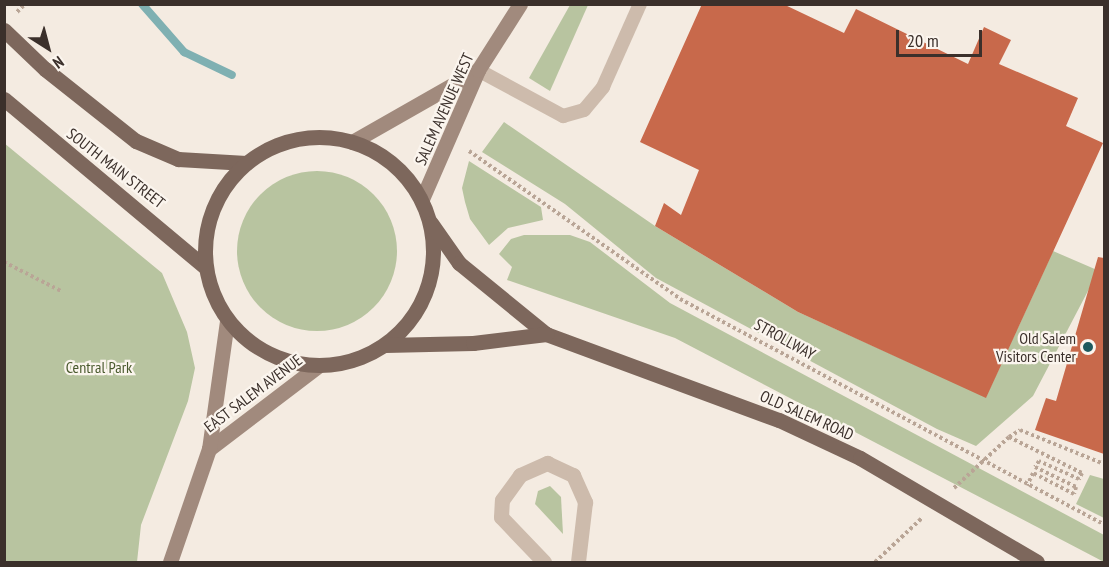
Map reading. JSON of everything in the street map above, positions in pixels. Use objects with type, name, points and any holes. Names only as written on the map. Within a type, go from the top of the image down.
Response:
[{"type":"main road","name":"SALEM AVENUE WEST","points":[[422,199],[478,70],[520,4]]},
{"type":"main road","name":"SOUTH MAIN STREET","points":[[4,30],[45,69],[136,141],[178,159],[246,163]]},
{"type":"main road","points":[[352,142],[478,70]]},
{"type":"main road","name":"SOUTH MAIN STREET","points":[[4,99],[74,160],[150,217],[205,267]]},
{"type":"main road","points":[[315,137],[352,142],[381,154],[404,174],[422,199],[430,223],[434,257],[427,291],[410,321],[385,345],[353,361],[318,366],[283,361],[252,345],[227,321],[212,295],[205,267],[204,238],[212,209],[226,184],[246,163],[279,144],[315,137]]},
{"type":"main road","name":"OLD SALEM ROAD","points":[[430,223],[459,263],[546,334],[778,420],[860,458],[1037,562]]},
{"type":"main road","name":"EAST SALEM AVENUE","points":[[170,562],[209,448],[227,321]]},
{"type":"main road","name":"OLD SALEM ROAD","points":[[385,345],[473,343],[546,334]]},
{"type":"main road","name":"EAST SALEM AVENUE","points":[[209,448],[318,366]]},
{"type":"street","points":[[544,562],[501,517],[502,500],[520,475],[547,462],[573,475],[585,502],[578,562]]},
{"type":"lane","points":[[478,70],[562,116],[584,110],[603,87],[640,4]]},
{"type":"path","points":[[20,4],[25,4]]},
{"type":"path","name":"STROLLWAY","points":[[469,151],[680,299],[738,326],[1027,486],[1104,524]]},
{"type":"path","points":[[4,262],[61,291]]},
{"type":"path","points":[[998,447],[1020,430],[1104,464]]},
{"type":"path","points":[[1010,437],[1082,473],[1079,479],[1039,461],[1035,467],[1077,486],[1074,494],[1033,473],[1027,486]]},
{"type":"green space","points":[[570,5],[588,5],[550,91],[529,78]]},
{"type":"green space","points":[[504,122],[655,226],[798,312],[986,397],[1053,251],[1104,273],[1104,296],[1089,289],[1033,396],[976,446],[937,429],[656,278],[565,204],[482,152]]},
{"type":"green space","name":"Central Park","points":[[4,143],[162,273],[187,332],[195,368],[188,401],[141,525],[137,562],[5,562]]},
{"type":"green space","points":[[469,161],[541,207],[543,220],[508,228],[489,245],[470,219],[465,202],[462,188]]},
{"type":"green space","points":[[317,171],[333,172],[348,177],[374,194],[391,220],[396,235],[396,267],[391,282],[374,308],[348,325],[333,330],[317,331],[301,330],[286,325],[260,308],[243,282],[238,267],[237,251],[238,235],[243,220],[260,194],[286,177],[301,172]]},
{"type":"green space","points":[[524,235],[570,235],[590,242],[670,303],[1104,535],[1104,562],[675,338],[507,280],[512,267],[499,254],[511,239]]},
{"type":"green space","points":[[1090,475],[1104,479],[1104,518],[1076,504]]},
{"type":"green space","points":[[550,486],[561,497],[563,534],[535,504],[538,491]]},
{"type":"building","points":[[702,4],[783,4],[844,33],[856,9],[968,64],[984,27],[1011,40],[999,64],[1078,98],[1066,126],[1103,143],[986,398],[798,312],[655,226],[664,203],[681,215],[699,170],[640,142]]},
{"type":"building","name":"Old Salem Visitors Center","points":[[1098,257],[1104,258],[1104,454],[1035,430],[1046,398],[1056,401]]},
{"type":"waterway","points":[[142,4],[184,52],[232,75]]},
{"type":"place","name":"Old Salem Visitors Center","points":[[1088,347]]}]
